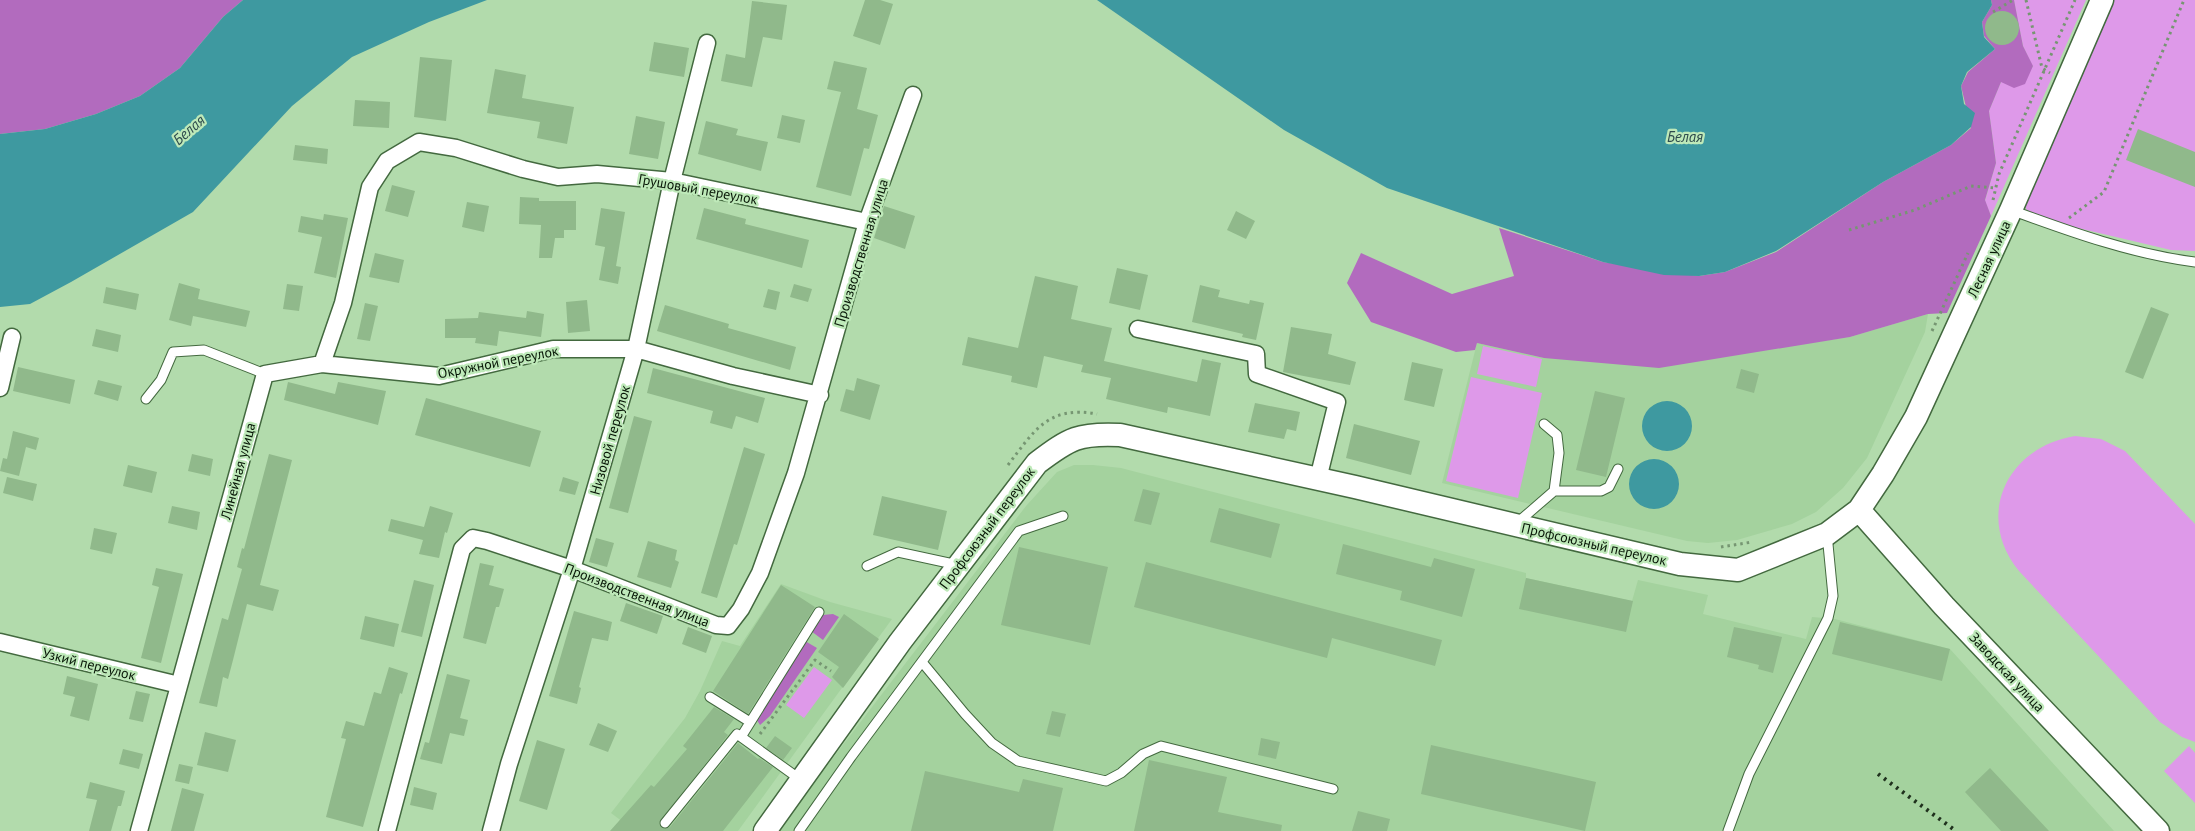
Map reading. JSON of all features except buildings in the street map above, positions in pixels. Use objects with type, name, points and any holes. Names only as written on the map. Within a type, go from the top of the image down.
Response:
[{"type":"main road","name":"Лесная улица","points":[[1859,510],[1883,474],[1916,417],[2002,207],[2066,83],[2102,0]]},
{"type":"main road","name":"Профсоюзный переулок","points":[[765,831],[900,642],[1037,462],[1063,443],[1092,434],[1120,435],[1318,479],[1680,564],[1738,570],[1827,534],[1859,510]]},
{"type":"main road","name":"Заводская улица","points":[[1859,510],[1944,606],[2158,831]]},
{"type":"street","name":"Низовой переулок","points":[[491,831],[509,764],[572,569],[636,349],[672,181],[707,43]]},
{"type":"street","name":"Производственная улица","points":[[387,831],[462,549],[473,538],[572,569],[716,625],[728,626],[741,609],[760,573],[796,473],[820,395],[867,222],[913,95]]},
{"type":"street","name":"Грушовый переулок","points":[[322,364],[343,303],[370,187],[387,161],[419,142],[456,148],[523,169],[558,177],[597,174],[672,181],[867,222]]},
{"type":"street","points":[[1138,329],[1256,354],[1257,374],[1337,402],[1318,479]]},
{"type":"street","points":[[0,388],[12,338]]},
{"type":"street","name":"Окружной переулок","points":[[322,364],[440,376],[553,349],[636,349],[734,376],[820,395]]},
{"type":"street","points":[[265,374],[322,364]]},
{"type":"street","name":"Линейная улица","points":[[139,831],[265,374]]},
{"type":"street","name":"Узкий переулок","points":[[0,642],[179,685]]},
{"type":"lane","points":[[2002,207],[2057,227],[2166,259],[2195,262]]},
{"type":"lane","points":[[146,399],[161,380],[173,352],[204,350],[265,374]]},
{"type":"lane","points":[[1516,525],[1554,491],[1559,453],[1557,435],[1544,424]]},
{"type":"lane","points":[[1554,491],[1601,491],[1610,487],[1618,468]]},
{"type":"lane","points":[[799,831],[1019,531],[1063,516]]},
{"type":"lane","points":[[1728,831],[1749,774],[1828,618],[1833,596],[1827,534]]},
{"type":"lane","points":[[867,566],[898,552],[958,566]]},
{"type":"lane","points":[[740,737],[819,612]]},
{"type":"lane","points":[[922,662],[992,743],[1018,762],[1106,781],[1121,773],[1143,754],[1161,746],[1333,789]]},
{"type":"lane","points":[[710,697],[750,722]]},
{"type":"lane","points":[[665,822],[736,734],[801,780]]},
{"type":"path","points":[[1994,12],[2013,0]]},
{"type":"path","points":[[2026,0],[2037,54],[2044,69],[2066,83]]},
{"type":"path","points":[[2002,207],[1996,188],[1999,174],[2075,0]]},
{"type":"path","points":[[2057,227],[2104,192],[2184,0]]},
{"type":"path","points":[[1849,230],[1915,210],[1971,186],[1996,188]]},
{"type":"path","points":[[1930,336],[1969,251]]},
{"type":"path","points":[[1008,466],[1038,427],[1049,418],[1085,412],[1104,415]]},
{"type":"path","points":[[1718,548],[1756,541]]},
{"type":"path","points":[[752,745],[814,660],[831,671]]},
{"type":"shaded area","points":[[0,0],[243,0],[223,17],[180,68],[140,96],[96,114],[45,129],[0,134]]},
{"type":"shaded area","points":[[1991,0],[2014,0],[2023,46],[2033,66],[2025,84],[2014,88],[2001,82],[1989,111],[1996,163],[1985,200],[1991,216],[1947,313],[1928,314],[1850,337],[1659,368],[1544,358],[1477,343],[1475,350],[1456,352],[1371,322],[1347,283],[1361,253],[1452,294],[1514,276],[1499,228],[1603,262],[1699,276],[1725,272],[1776,252],[1883,182],[1951,145],[1971,128],[1961,86],[1968,72],[1995,49],[1984,36],[1982,22],[1992,5]]},
{"type":"shaded area","points":[[2014,0],[2086,0],[1991,216],[1985,201],[1996,163],[1989,111],[2001,82],[2033,67],[2023,46]]},
{"type":"shaded area","points":[[2113,0],[2195,0],[2195,251],[2171,250],[2044,220],[2027,210],[2023,204]]},
{"type":"shaded area","points":[[1928,314],[1925,332],[1867,458],[1843,488],[1816,512],[1792,524],[1737,540],[1708,543],[1687,541],[1442,483],[1477,343],[1544,358],[1767,349],[1850,337]]},
{"type":"shaded area","points":[[1483,346],[1542,359],[1536,387],[1477,374]]},
{"type":"shaded area","points":[[1471,377],[1542,393],[1518,498],[1446,481]]},
{"type":"shaded area","points":[[2075,436],[2101,439],[2125,451],[2195,524],[2195,742],[2182,737],[2160,722],[2019,571],[2006,550],[1999,528],[1999,507],[2005,487],[2016,469],[2031,454],[2051,443]]},
{"type":"shaded area","points":[[1074,465],[1121,468],[1526,573],[1526,578],[1632,601],[1638,580],[1708,595],[1703,614],[1806,639],[1812,617],[1835,619],[1950,649],[2114,831],[777,831],[1026,506],[1057,472]]},
{"type":"shaded area","points":[[781,584],[830,602],[892,619],[738,831],[635,831],[611,813],[685,718],[700,691],[722,641],[740,646]]},
{"type":"shaded area","points":[[833,614],[839,617],[823,640],[811,631],[823,615]]},
{"type":"shaded area","points":[[805,641],[817,648],[770,716],[760,725],[755,717]]},
{"type":"shaded area","points":[[814,667],[832,680],[804,718],[786,705]]},
{"type":"shaded area","points":[[2189,746],[2195,753],[2195,803],[2164,771]]},
{"type":"water","name":"Белая","points":[[243,0],[487,0],[429,22],[352,57],[292,106],[193,212],[30,304],[0,307],[0,134],[45,129],[96,114],[140,96],[180,68],[223,17]]},
{"type":"water","name":"Белая","points":[[1097,0],[1991,0],[1992,5],[1982,22],[1984,37],[1995,49],[1967,72],[1961,86],[1964,104],[1975,113],[1971,127],[1951,145],[1883,182],[1776,251],[1725,272],[1699,276],[1664,275],[1603,262],[1387,188],[1284,130]]},
{"type":"water","points":[[1662,401],[1672,401],[1685,408],[1692,421],[1692,431],[1685,444],[1672,451],[1662,451],[1653,447],[1646,440],[1642,431],[1642,421],[1646,412],[1653,405]]},
{"type":"water","points":[[1649,459],[1659,459],[1672,466],[1679,479],[1679,489],[1672,502],[1659,509],[1649,509],[1640,505],[1633,498],[1629,489],[1629,479],[1633,470],[1640,463]]},
{"type":"railway","points":[[1878,774],[1956,831]]}]
